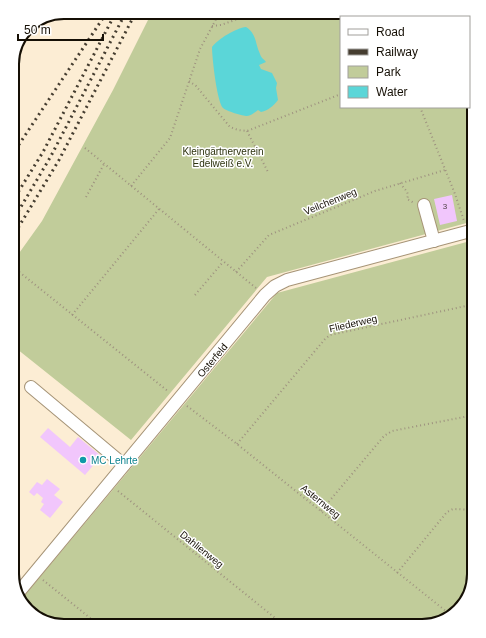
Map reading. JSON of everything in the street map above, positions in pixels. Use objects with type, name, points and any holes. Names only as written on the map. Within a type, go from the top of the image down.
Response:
[{"type":"street","points":[[424,205],[434,241]]},
{"type":"street","name":"Osterfeld","points":[[22,589],[265,295],[275,286],[288,280],[467,232]]},
{"type":"street","points":[[31,387],[124,465]]},
{"type":"path","points":[[132,186],[170,138],[200,49],[216,19]]},
{"type":"path","points":[[212,26],[221,25],[238,19]]},
{"type":"path","points":[[189,81],[196,86],[230,127],[247,131],[340,94]]},
{"type":"path","points":[[420,108],[467,222]]},
{"type":"path","points":[[247,131],[268,172]]},
{"type":"path","points":[[85,148],[265,295]]},
{"type":"path","points":[[86,197],[104,164]]},
{"type":"path","name":"Veilchenweg","points":[[236,272],[269,235],[375,191],[445,170]]},
{"type":"path","points":[[400,184],[407,191],[407,199],[419,205],[424,205]]},
{"type":"path","points":[[72,315],[159,209]]},
{"type":"path","points":[[195,295],[223,262]]},
{"type":"path","name":"Asternweg","points":[[19,272],[446,611]]},
{"type":"path","name":"Fliederweg","points":[[237,444],[325,339],[330,335],[467,306]]},
{"type":"path","points":[[321,511],[384,436],[392,430],[467,416]]},
{"type":"path","name":"Dahlienweg","points":[[108,484],[276,619]]},
{"type":"path","points":[[397,573],[447,512],[453,509],[467,510]]},
{"type":"path","points":[[35,574],[91,619]]},
{"type":"green space","name":"Kleingärtnerverein Edelweiß e.V.","points":[[148,19],[340,19],[340,108],[467,108],[467,223],[267,277],[131,440],[19,351],[19,253],[42,221],[113,90]]},
{"type":"green space","points":[[467,242],[467,580],[462,594],[456,604],[437,617],[428,619],[58,619],[41,613],[32,606],[25,595],[277,293]]},
{"type":"water","points":[[246,27],[252,33],[260,55],[266,62],[259,65],[261,69],[272,73],[277,83],[276,88],[278,100],[273,106],[266,110],[261,112],[258,110],[247,116],[227,111],[223,108],[215,79],[212,47],[228,34],[237,29]]},
{"type":"building","points":[[452,195],[457,221],[440,225],[434,199]]},
{"type":"building","name":"MC Lehrte","points":[[48,428],[70,447],[78,437],[101,456],[85,475],[40,437]]},
{"type":"building","points":[[47,479],[60,489],[54,495],[63,502],[50,518],[40,510],[44,504],[41,502],[43,498],[37,493],[34,496],[29,492],[37,482],[42,485]]},
{"type":"railway","points":[[19,144],[102,19]]},
{"type":"railway","points":[[19,191],[43,152],[112,19]]},
{"type":"railway","points":[[19,210],[51,156],[122,19]]},
{"type":"railway","points":[[19,226],[59,160],[132,19]]},
{"type":"place","name":"MC Lehrte","points":[[83,460]]}]
